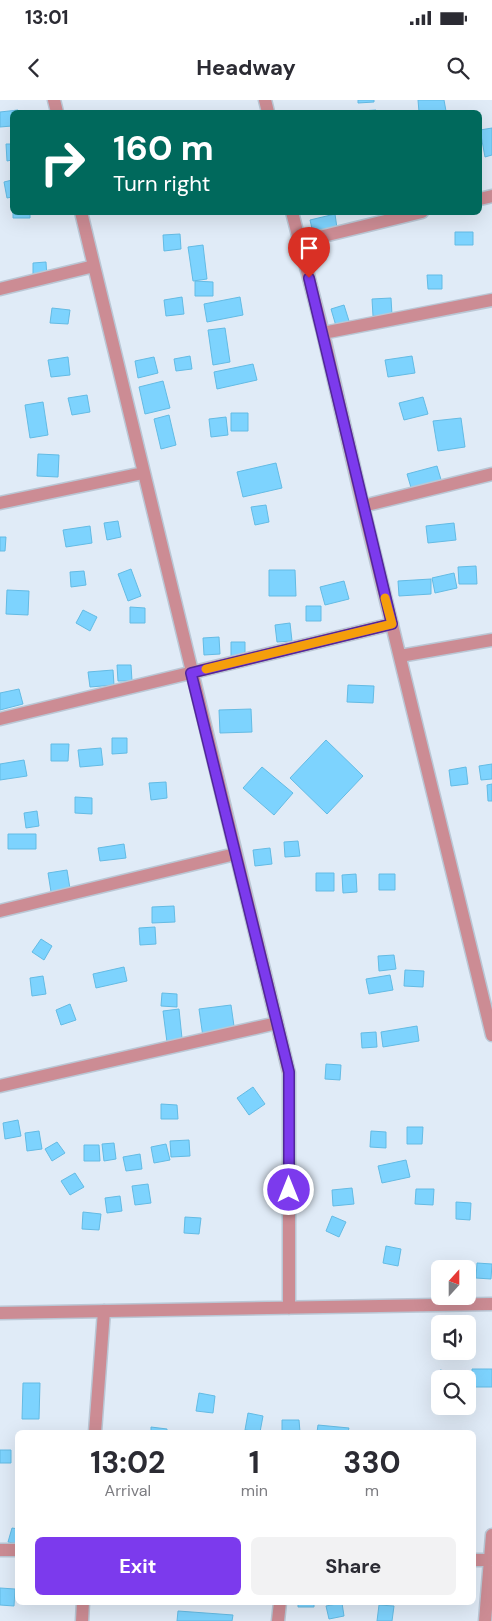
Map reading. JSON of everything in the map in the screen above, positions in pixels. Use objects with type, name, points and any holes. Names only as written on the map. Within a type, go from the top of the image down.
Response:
[{"type":"street","points":[[82,215],[289,1072],[289,1308]]},
{"type":"street","points":[[293,215],[323,333],[363,506],[492,1034]]},
{"type":"street","points":[[299,242],[410,215]]},
{"type":"street","points":[[0,289],[94,266]]},
{"type":"street","points":[[323,333],[492,300]]},
{"type":"street","points":[[0,503],[143,473]]},
{"type":"street","points":[[363,506],[492,474]]},
{"type":"street","points":[[0,718],[392,624]]},
{"type":"street","points":[[400,656],[492,640]]},
{"type":"street","points":[[0,911],[235,854]]},
{"type":"street","points":[[0,1086],[277,1024]]},
{"type":"street","points":[[0,1313],[492,1304]]},
{"type":"street","points":[[95,1430],[104,1311]]},
{"type":"street","points":[[485,1621],[492,1535]]},
{"type":"street","points":[[0,1550],[15,1550]]},
{"type":"street","points":[[476,1560],[489,1560]]},
{"type":"street","points":[[82,1621],[83,1605]]},
{"type":"street","points":[[278,1621],[280,1605]]},
{"type":"building","points":[[358,100],[374,100],[374,102],[358,103]]},
{"type":"building","points":[[418,100],[444,100],[446,110],[419,110]]},
{"type":"building","points":[[10,111],[10,126],[0,127],[0,112]]},
{"type":"building","points":[[492,128],[492,155],[485,157],[482,141],[482,130]]},
{"type":"building","points":[[6,144],[10,144],[10,160],[7,161]]},
{"type":"building","points":[[10,180],[10,197],[7,198],[4,182]]},
{"type":"building","points":[[13,215],[30,215],[30,218],[13,218]]},
{"type":"building","points":[[335,215],[337,228],[313,233],[310,220]]},
{"type":"building","points":[[455,232],[473,232],[473,245],[455,245]]},
{"type":"building","points":[[180,234],[181,249],[164,251],[163,235]]},
{"type":"building","points":[[203,245],[207,279],[193,281],[188,247]]},
{"type":"building","points":[[46,262],[47,278],[33,279],[33,263]]},
{"type":"building","points":[[427,275],[442,275],[442,289],[428,289]]},
{"type":"building","points":[[195,281],[213,282],[213,296],[195,296]]},
{"type":"building","points":[[182,297],[184,314],[166,316],[164,300]]},
{"type":"building","points":[[240,297],[243,315],[207,322],[204,304]]},
{"type":"building","points":[[391,298],[392,315],[373,316],[372,299]]},
{"type":"building","points":[[344,305],[349,321],[336,326],[331,309]]},
{"type":"building","points":[[52,308],[70,310],[68,324],[50,323]]},
{"type":"building","points":[[225,328],[230,362],[213,365],[208,330]]},
{"type":"building","points":[[190,356],[192,369],[176,371],[174,359]]},
{"type":"building","points":[[412,356],[415,373],[388,377],[385,360]]},
{"type":"building","points":[[68,357],[70,375],[51,377],[48,360]]},
{"type":"building","points":[[154,357],[158,373],[138,378],[135,361]]},
{"type":"building","points":[[253,364],[257,380],[217,389],[214,372]]},
{"type":"building","points":[[163,381],[170,408],[145,414],[139,387]]},
{"type":"building","points":[[87,395],[90,412],[72,415],[68,398]]},
{"type":"building","points":[[423,397],[428,414],[404,420],[399,403]]},
{"type":"building","points":[[43,402],[48,435],[30,438],[25,405]]},
{"type":"building","points":[[231,413],[248,413],[248,431],[231,431]]},
{"type":"building","points":[[169,415],[176,445],[161,449],[154,419]]},
{"type":"building","points":[[226,417],[228,435],[211,437],[209,419]]},
{"type":"building","points":[[461,418],[465,447],[438,451],[433,421]]},
{"type":"building","points":[[38,454],[59,455],[58,477],[37,476]]},
{"type":"building","points":[[276,463],[282,488],[243,497],[237,472]]},
{"type":"building","points":[[437,466],[442,483],[412,491],[407,474]]},
{"type":"building","points":[[266,505],[269,522],[255,525],[251,507]]},
{"type":"building","points":[[118,521],[121,537],[107,540],[104,523]]},
{"type":"building","points":[[454,523],[456,540],[428,543],[426,526]]},
{"type":"building","points":[[90,526],[92,543],[66,547],[63,530]]},
{"type":"building","points":[[0,537],[6,537],[5,551],[0,551]]},
{"type":"building","points":[[476,566],[477,584],[459,584],[458,567]]},
{"type":"building","points":[[131,569],[141,596],[128,601],[118,574]]},
{"type":"building","points":[[269,570],[295,570],[296,596],[269,596]]},
{"type":"building","points":[[84,571],[86,585],[71,587],[70,572]]},
{"type":"building","points":[[454,573],[457,588],[435,593],[432,578]]},
{"type":"building","points":[[431,579],[431,594],[399,596],[398,581]]},
{"type":"building","points":[[344,581],[349,599],[325,605],[320,587]]},
{"type":"building","points":[[7,590],[29,591],[28,615],[6,614]]},
{"type":"building","points":[[306,606],[321,606],[321,621],[306,621]]},
{"type":"building","points":[[130,607],[145,608],[145,623],[130,623]]},
{"type":"building","points":[[83,610],[97,617],[90,631],[76,623]]},
{"type":"building","points":[[290,623],[292,641],[277,642],[275,625]]},
{"type":"building","points":[[219,637],[220,654],[204,655],[203,638]]},
{"type":"building","points":[[231,642],[245,642],[245,656],[231,656]]},
{"type":"building","points":[[117,665],[131,665],[132,681],[118,681]]},
{"type":"building","points":[[113,670],[114,685],[90,687],[88,672]]},
{"type":"building","points":[[348,685],[374,686],[373,703],[347,702]]},
{"type":"building","points":[[19,689],[23,704],[0,710],[0,693]]},
{"type":"building","points":[[251,709],[252,732],[220,733],[219,710]]},
{"type":"building","points":[[112,738],[127,738],[127,753],[112,754]]},
{"type":"building","points":[[326,740],[363,776],[327,814],[290,778]]},
{"type":"building","points":[[51,744],[69,744],[68,761],[51,761]]},
{"type":"building","points":[[101,748],[103,765],[80,767],[78,750]]},
{"type":"building","points":[[24,760],[27,776],[0,780],[0,764]]},
{"type":"building","points":[[492,764],[492,779],[481,780],[479,766]]},
{"type":"building","points":[[262,767],[293,793],[274,815],[243,788]]},
{"type":"building","points":[[466,767],[468,784],[451,786],[449,770]]},
{"type":"building","points":[[166,782],[167,798],[151,800],[149,783]]},
{"type":"building","points":[[492,784],[492,801],[488,801],[487,785]]},
{"type":"building","points":[[75,797],[92,798],[92,814],[75,813]]},
{"type":"building","points":[[37,811],[39,826],[26,828],[24,813]]},
{"type":"building","points":[[8,834],[36,834],[36,849],[8,849]]},
{"type":"building","points":[[298,841],[300,856],[285,857],[284,842]]},
{"type":"building","points":[[124,844],[126,858],[100,861],[98,848]]},
{"type":"building","points":[[270,848],[272,864],[255,866],[253,850]]},
{"type":"building","points":[[67,870],[71,895],[52,898],[48,873]]},
{"type":"building","points":[[316,873],[334,873],[334,891],[316,891]]},
{"type":"building","points":[[356,874],[357,892],[343,893],[342,875]]},
{"type":"building","points":[[379,874],[395,874],[395,890],[379,890]]},
{"type":"building","points":[[174,906],[175,922],[152,923],[152,907]]},
{"type":"building","points":[[155,927],[156,944],[140,945],[139,928]]},
{"type":"building","points":[[41,939],[52,946],[44,960],[32,952]]},
{"type":"building","points":[[394,955],[396,969],[379,971],[378,956]]},
{"type":"building","points":[[124,967],[127,981],[96,988],[93,974]]},
{"type":"building","points":[[405,970],[424,971],[423,987],[404,986]]},
{"type":"building","points":[[390,975],[393,990],[369,994],[366,979]]},
{"type":"building","points":[[43,976],[46,994],[32,996],[30,978]]},
{"type":"building","points":[[162,993],[177,994],[177,1007],[161,1006]]},
{"type":"building","points":[[70,1004],[76,1020],[61,1025],[56,1010]]},
{"type":"building","points":[[231,1005],[235,1033],[203,1037],[199,1009]]},
{"type":"building","points":[[179,1009],[183,1048],[168,1050],[163,1011]]},
{"type":"building","points":[[417,1026],[419,1041],[383,1047],[381,1032]]},
{"type":"building","points":[[376,1032],[377,1047],[362,1048],[361,1033]]},
{"type":"building","points":[[326,1064],[341,1065],[340,1080],[325,1079]]},
{"type":"building","points":[[253,1087],[265,1104],[249,1115],[237,1098]]},
{"type":"building","points":[[161,1104],[177,1105],[178,1119],[161,1119]]},
{"type":"building","points":[[18,1120],[21,1136],[5,1139],[3,1123]]},
{"type":"building","points":[[407,1127],[423,1127],[422,1144],[407,1144]]},
{"type":"building","points":[[39,1131],[42,1149],[27,1151],[25,1133]]},
{"type":"building","points":[[371,1131],[386,1132],[386,1148],[370,1147]]},
{"type":"building","points":[[189,1140],[190,1156],[171,1157],[170,1141]]},
{"type":"building","points":[[57,1142],[65,1153],[52,1161],[45,1149]]},
{"type":"building","points":[[114,1143],[116,1159],[104,1161],[102,1144]]},
{"type":"building","points":[[166,1144],[170,1160],[154,1163],[151,1147]]},
{"type":"building","points":[[84,1145],[99,1145],[100,1161],[84,1161]]},
{"type":"building","points":[[140,1154],[142,1169],[126,1171],[123,1157]]},
{"type":"building","points":[[406,1160],[410,1177],[382,1183],[378,1166]]},
{"type":"building","points":[[75,1173],[84,1187],[70,1195],[61,1181]]},
{"type":"building","points":[[148,1184],[151,1203],[135,1205],[132,1186]]},
{"type":"building","points":[[352,1188],[354,1204],[333,1206],[332,1190]]},
{"type":"building","points":[[416,1189],[434,1189],[433,1205],[415,1204]]},
{"type":"building","points":[[120,1196],[122,1211],[107,1213],[105,1198]]},
{"type":"building","points":[[456,1202],[471,1203],[470,1220],[456,1219]]},
{"type":"building","points":[[83,1212],[101,1214],[99,1230],[82,1229]]},
{"type":"building","points":[[332,1216],[346,1222],[339,1237],[326,1231]]},
{"type":"building","points":[[185,1217],[201,1218],[199,1234],[184,1233]]},
{"type":"building","points":[[386,1246],[401,1249],[398,1266],[383,1263]]},
{"type":"building","points":[[477,1263],[492,1264],[491,1279],[476,1278]]},
{"type":"building","points":[[492,1369],[492,1387],[476,1387],[476,1370],[472,1370]]},
{"type":"building","points":[[23,1383],[40,1383],[39,1419],[22,1419]]},
{"type":"building","points":[[199,1393],[215,1396],[213,1413],[196,1411]]},
{"type":"building","points":[[248,1413],[263,1416],[260,1430],[245,1430]]},
{"type":"building","points":[[282,1420],[299,1420],[300,1430],[282,1430]]},
{"type":"building","points":[[318,1425],[349,1428],[348,1430],[317,1430]]},
{"type":"building","points":[[151,1427],[167,1429],[167,1430],[151,1430]]},
{"type":"building","points":[[0,1450],[11,1450],[11,1463],[0,1463]]},
{"type":"building","points":[[12,1528],[15,1528],[15,1543],[8,1542]]},
{"type":"building","points":[[0,1588],[15,1589],[14,1606],[0,1605]]},
{"type":"building","points":[[298,1605],[314,1605],[314,1607],[298,1607]]},
{"type":"building","points":[[342,1605],[344,1616],[329,1619],[326,1606]]},
{"type":"building","points":[[379,1605],[394,1606],[392,1621],[377,1621]]},
{"type":"building","points":[[178,1611],[233,1615],[232,1621],[177,1621]]},
{"type":"slow traffic","points":[[206,669],[392,624],[385,598]]},
{"type":"route","points":[[289,1190],[289,1072],[191,673],[392,624],[309,278]]}]
